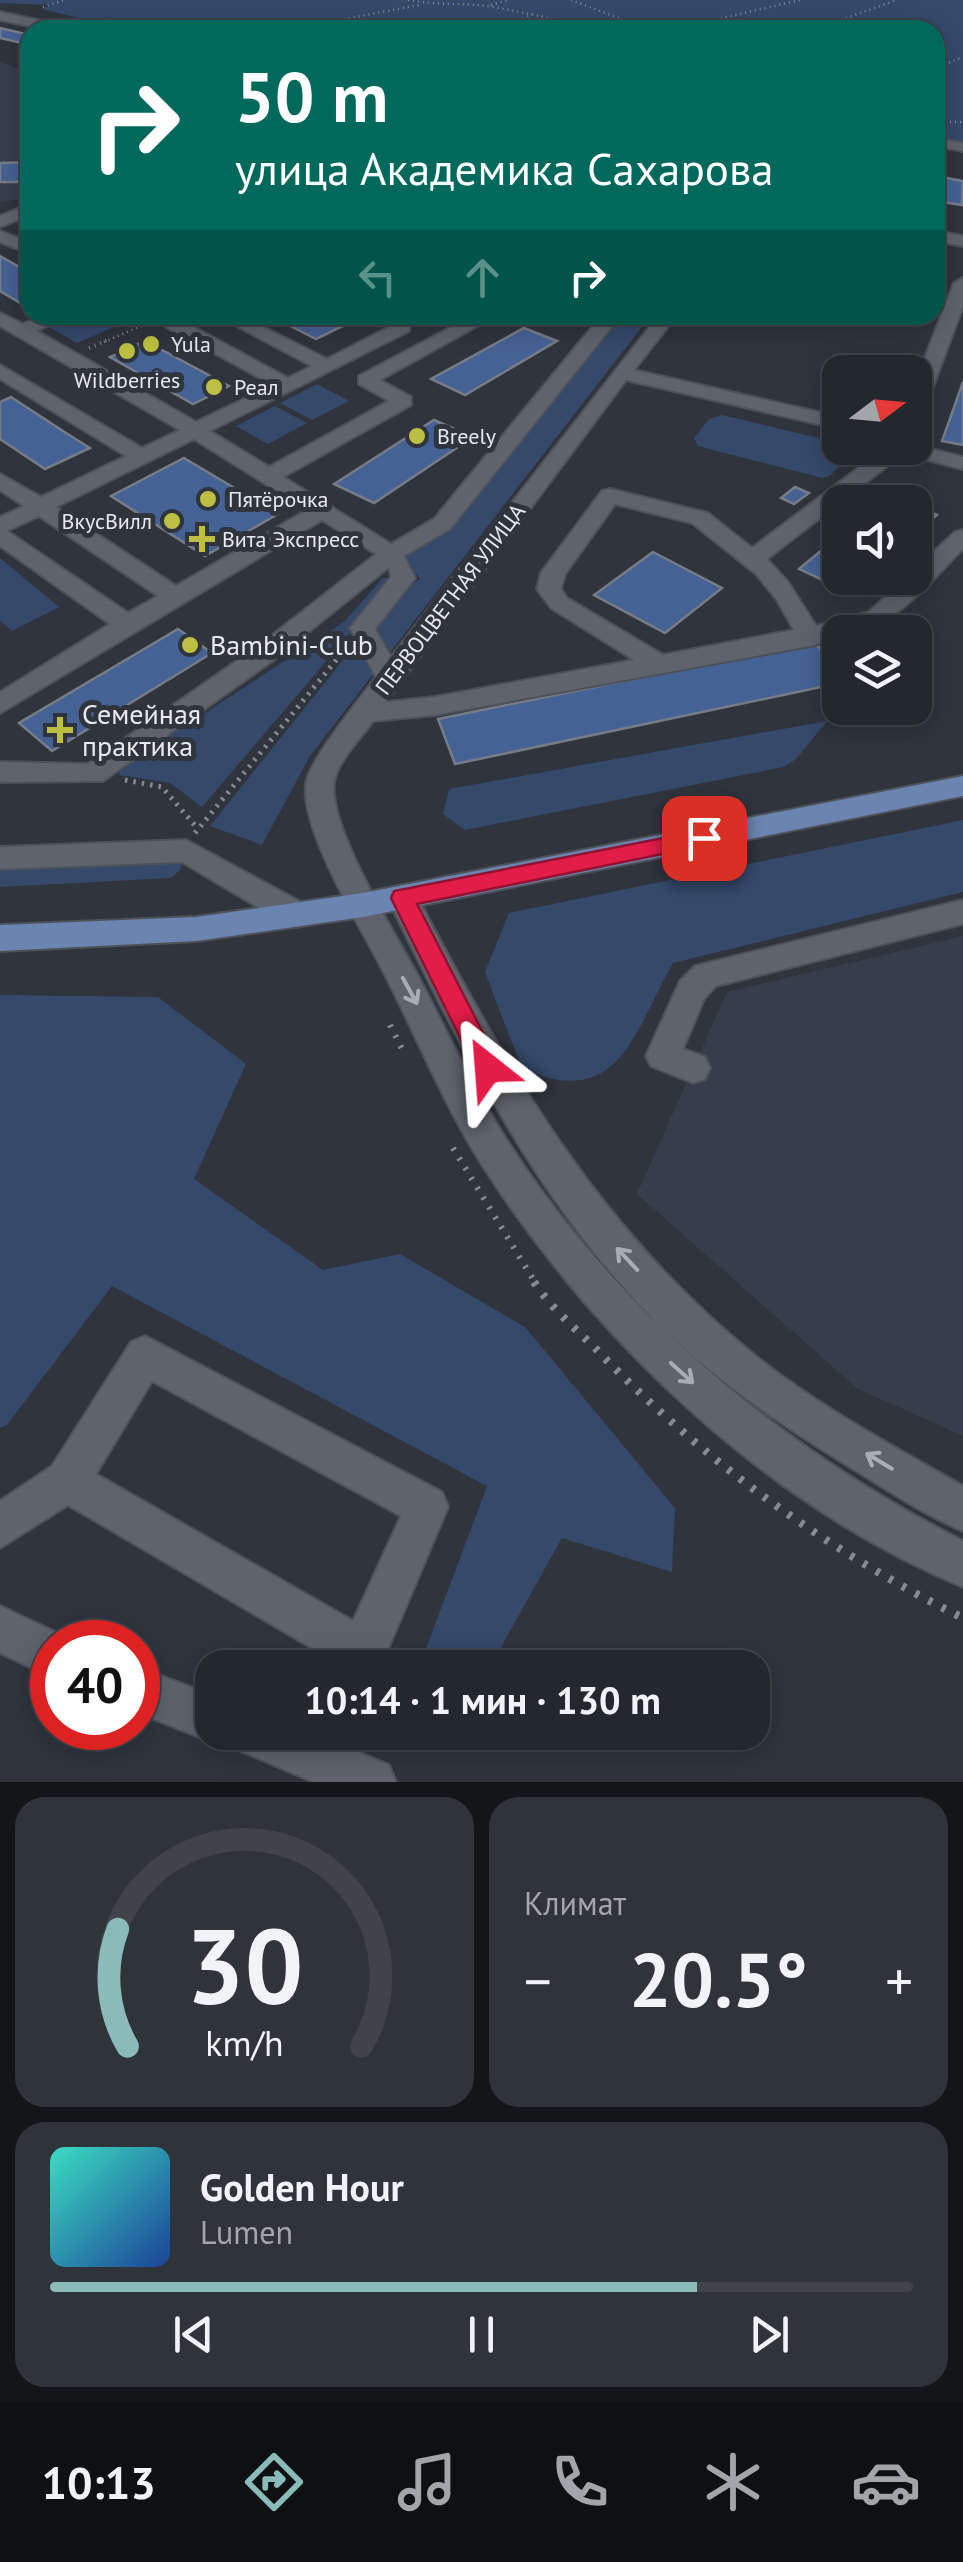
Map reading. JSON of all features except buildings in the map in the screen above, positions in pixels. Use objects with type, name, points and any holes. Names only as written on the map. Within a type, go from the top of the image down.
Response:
[{"type":"main road","points":[[0,938],[177,930],[363,905],[963,786]]},
{"type":"street","points":[[932,375],[954,333],[963,283]]},
{"type":"street","points":[[0,318],[193,429],[391,554],[402,568],[402,578],[362,628],[389,677]]},
{"type":"street","points":[[22,331],[36,325]]},
{"type":"street","points":[[177,325],[287,385]]},
{"type":"street","points":[[246,325],[404,400],[269,476]]},
{"type":"street","points":[[399,325],[403,327]]},
{"type":"street","points":[[0,526],[407,325]]},
{"type":"street","points":[[366,380],[469,325]]},
{"type":"street","points":[[0,772],[93,774],[266,653],[391,554],[442,524],[604,325]]},
{"type":"street","name":"ПЕРВОЦВЕТНАЯ УЛИЦА","points":[[660,325],[389,677],[319,781],[319,806],[363,905],[493,1151],[542,1225],[588,1280],[652,1346],[724,1410],[816,1481],[963,1566]]},
{"type":"street","points":[[0,371],[140,456]]},
{"type":"street","points":[[620,373],[669,380],[822,418]]},
{"type":"street","points":[[932,455],[963,462]]},
{"type":"street","points":[[753,560],[879,465]]},
{"type":"street","points":[[0,480],[174,596]]},
{"type":"street","points":[[662,665],[558,603],[549,588],[553,573],[610,496],[700,518],[708,530],[753,560],[791,600],[810,638]]},
{"type":"street","points":[[0,704],[127,624],[322,511]]},
{"type":"street","points":[[0,536],[127,624]]},
{"type":"street","points":[[364,713],[435,706],[854,628],[878,617],[963,537]]},
{"type":"street","points":[[0,858],[189,840],[297,915]]},
{"type":"street","points":[[402,898],[488,1068],[535,1144],[600,1230],[676,1312],[742,1371],[816,1424],[963,1510]]},
{"type":"street","points":[[693,1068],[663,1056],[691,991],[706,975],[963,912]]},
{"type":"street","points":[[0,1526],[67,1481],[144,1356],[427,1506],[363,1652],[67,1481]]},
{"type":"street","points":[[0,1629],[30,1643]]},
{"type":"street","points":[[160,1698],[195,1712]]},
{"type":"street","points":[[296,1750],[372,1782]]},
{"type":"path","points":[[408,0],[421,4],[488,6],[555,20]]},
{"type":"path","points":[[488,6],[508,0]]},
{"type":"path","points":[[571,0],[620,20]]},
{"type":"path","points":[[594,8],[596,0]]},
{"type":"path","points":[[713,20],[800,0]]},
{"type":"path","points":[[841,20],[897,0]]},
{"type":"path","points":[[340,20],[405,11],[421,4]]},
{"type":"path","points":[[522,20],[534,14]]},
{"type":"path","points":[[68,357],[143,325]]},
{"type":"path","points":[[162,788],[189,840],[362,628]]},
{"type":"shaded area","points":[[963,0],[963,145],[945,142],[945,20],[86,20],[42,9],[50,5],[0,3]]},
{"type":"shaded area","points":[[0,61],[20,70],[20,198],[0,203]]},
{"type":"shaded area","points":[[54,325],[118,325],[77,343],[49,327]]},
{"type":"shaded area","points":[[609,325],[643,325],[310,756],[262,845],[210,826],[396,594],[420,579],[403,558]]},
{"type":"shaded area","points":[[317,384],[349,401],[312,420],[280,403]]},
{"type":"shaded area","points":[[275,406],[307,423],[268,444],[236,426]]},
{"type":"shaded area","points":[[722,415],[822,439],[822,465],[840,465],[830,476],[822,478],[698,446],[694,438],[709,419]]},
{"type":"shaded area","points":[[0,558],[59,607],[12,631],[0,621]]},
{"type":"shaded area","points":[[383,578],[397,578],[202,807],[170,783],[119,775],[121,768],[344,622]]},
{"type":"shaded area","points":[[822,722],[824,725],[796,759],[784,767],[465,830],[443,814],[449,789]]},
{"type":"shaded area","points":[[963,820],[963,892],[673,963],[633,1038],[619,1058],[602,1072],[581,1080],[555,1079],[522,1069],[485,972],[509,913]]},
{"type":"shaded area","points":[[184,859],[171,878],[0,887],[0,870]]},
{"type":"shaded area","points":[[963,936],[963,1436],[858,1389],[637,1194],[727,992]]},
{"type":"shaded area","points":[[0,995],[158,997],[246,1064],[194,1179],[323,1270],[400,1254],[525,1327],[675,1508],[672,1572],[562,1538],[499,1650],[425,1650],[487,1486],[112,1286],[7,1425],[0,1428]]},
{"type":"place","name":"Yula","points":[[151,344]]},
{"type":"place","name":"Wildberries","points":[[127,351]]},
{"type":"place","name":"Реал","points":[[214,387]]},
{"type":"place","name":"Breely","points":[[417,436]]},
{"type":"place","name":"Пятёрочка","points":[[208,499]]},
{"type":"place","name":"ВкусВилл","points":[[172,521]]},
{"type":"place","name":"Вита Экспресс","points":[[202,539]]},
{"type":"place","name":"Bambini-Club","points":[[190,645]]},
{"type":"place","name":"Семейная практика","points":[[60,730]]},
{"type":"route","points":[[488,1068],[402,898],[704,838]]}]
